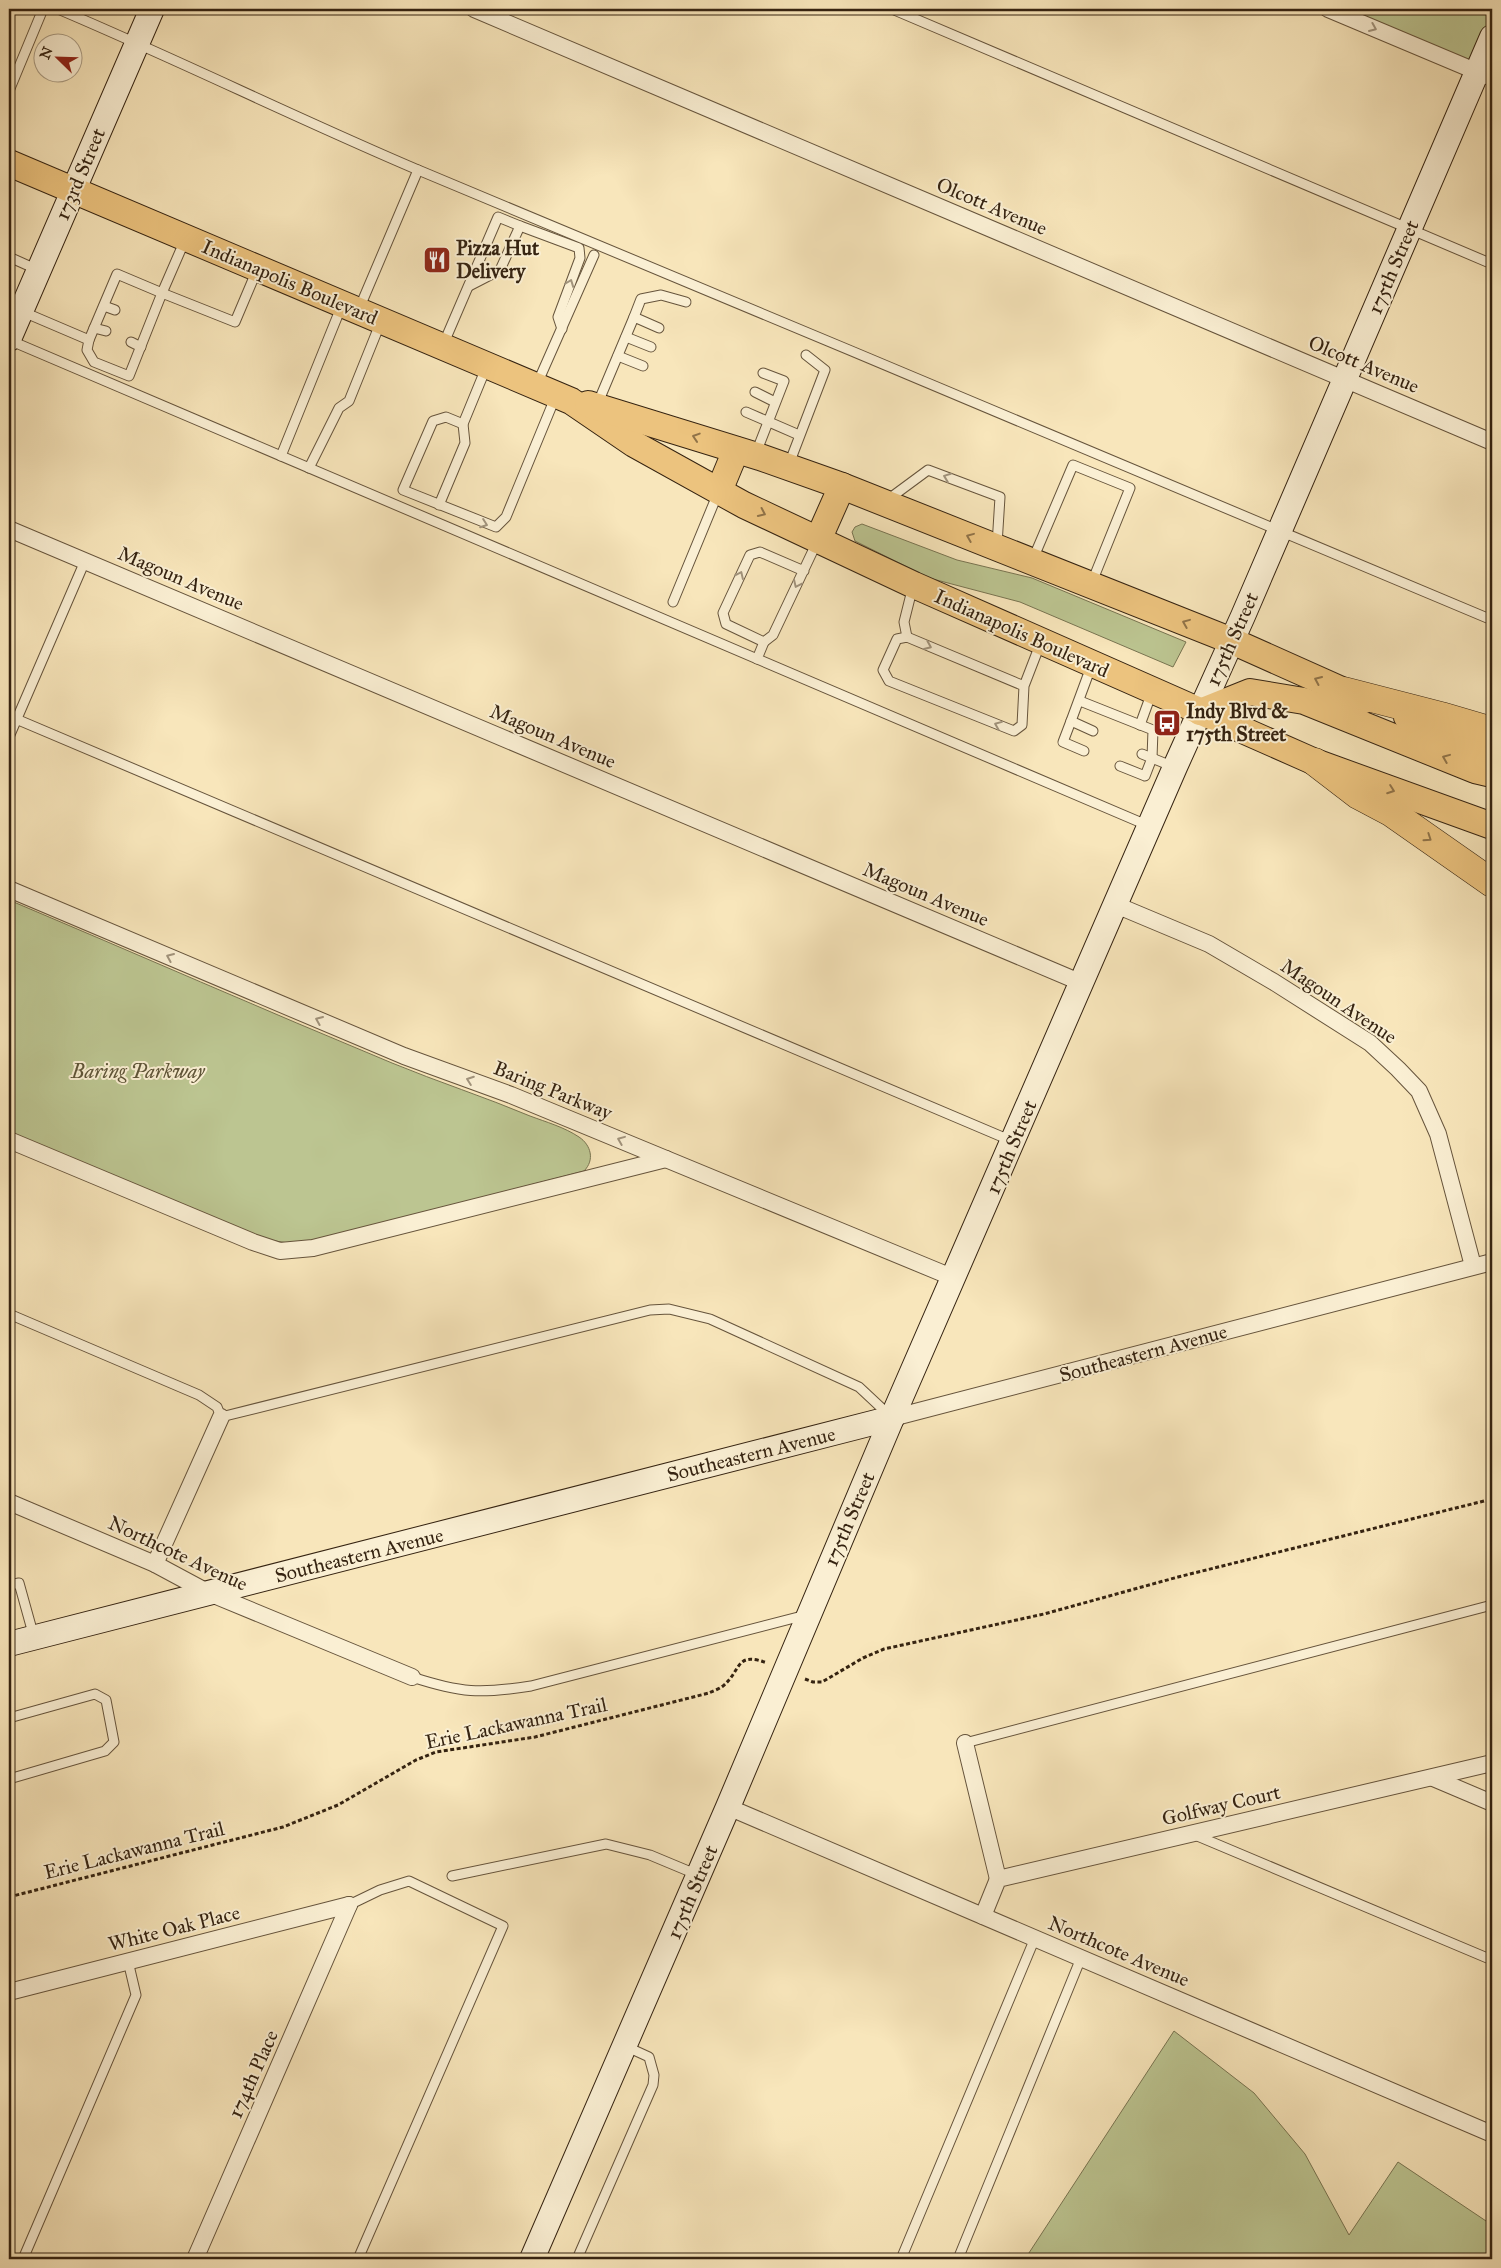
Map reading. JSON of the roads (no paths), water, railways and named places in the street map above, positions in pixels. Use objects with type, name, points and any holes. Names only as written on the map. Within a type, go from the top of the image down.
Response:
[{"type":"highway","points":[[1344,691],[1492,731]]},
{"type":"highway","points":[[1315,762],[1358,795],[1392,813],[1492,883]]},
{"type":"main road","name":"Indianapolis Boulevard","points":[[9,163],[554,394],[597,405],[842,486],[1232,641],[1344,691],[1492,751]]},
{"type":"main road","name":"Indianapolis Boulevard","points":[[554,394],[634,444],[719,491],[914,585],[1315,762],[1492,826]]},
{"type":"main road","points":[[719,491],[745,453]]},
{"type":"main road","points":[[818,540],[842,486]]},
{"type":"main road","points":[[1200,712],[1250,692],[1304,702],[1475,770],[1492,774]]},
{"type":"street","name":"173rd Street","points":[[9,340],[152,9]]},
{"type":"street","name":"Olcott Avenue","points":[[474,9],[1492,442]]},
{"type":"street","points":[[1328,9],[1485,75]]},
{"type":"street","name":"175th Street","points":[[532,2259],[699,1876],[892,1418],[1175,767],[1232,641],[1409,229],[1485,75],[1492,37]]},
{"type":"street","name":"Magoun Avenue","points":[[9,529],[1082,983]]},
{"type":"street","name":"Baring Parkway","points":[[9,889],[404,1056],[511,1095],[954,1278]]},
{"type":"street","name":"Magoun Avenue","points":[[1116,905],[1209,944],[1274,982],[1370,1044],[1398,1069],[1419,1092],[1438,1134],[1473,1266]]},
{"type":"street","points":[[9,1140],[253,1242],[280,1251],[313,1248],[666,1159]]},
{"type":"street","name":"Southeastern Avenue","points":[[9,1644],[1492,1262]]},
{"type":"street","points":[[155,1564],[221,1417]]},
{"type":"street","name":"Northcote Avenue","points":[[9,1502],[155,1564],[208,1593],[412,1677]]},
{"type":"street","points":[[965,1743],[998,1880],[983,1916]]},
{"type":"street","name":"Golfway Court","points":[[998,1880],[1492,1763]]},
{"type":"street","points":[[1434,1778],[1492,1803]]},
{"type":"street","name":"Northcote Avenue","points":[[728,1807],[1492,2134]]},
{"type":"street","name":"White Oak Place","points":[[9,1992],[350,1905]]},
{"type":"street","name":"174th Place","points":[[195,2259],[350,1905]]},
{"type":"lane","points":[[9,91],[43,9]]},
{"type":"lane","points":[[58,9],[137,42],[418,170],[1280,529],[1492,620]]},
{"type":"lane","points":[[892,9],[1492,264]]},
{"type":"lane","points":[[281,456],[360,313],[418,170]]},
{"type":"lane","points":[[442,347],[498,217],[579,248],[580,258],[558,317],[562,329]]},
{"type":"lane","points":[[469,286],[500,270],[520,226]]},
{"type":"lane","points":[[186,238],[162,293],[129,376],[94,362],[87,350],[89,340],[116,274],[162,293],[236,322],[258,269]]},
{"type":"lane","points":[[463,424],[446,417],[433,422],[403,490],[496,527],[506,516],[554,394],[562,329],[594,255]]},
{"type":"lane","points":[[9,258],[38,270]]},
{"type":"lane","points":[[597,405],[641,299],[661,296],[686,302]]},
{"type":"lane","points":[[104,306],[115,310]]},
{"type":"lane","points":[[21,311],[89,340]]},
{"type":"lane","points":[[309,468],[339,408],[349,401],[360,313]]},
{"type":"lane","points":[[634,317],[659,328]]},
{"type":"lane","points":[[140,320],[150,324]]},
{"type":"lane","points":[[94,328],[106,332]]},
{"type":"lane","points":[[626,336],[651,347]]},
{"type":"lane","points":[[9,340],[1150,826]]},
{"type":"lane","points":[[131,342],[141,347]]},
{"type":"lane","points":[[788,467],[825,370],[806,354]]},
{"type":"lane","points":[[618,356],[643,366]]},
{"type":"lane","points":[[438,505],[464,443],[463,424],[486,366]]},
{"type":"lane","points":[[745,453],[768,422],[784,381],[763,373]]},
{"type":"lane","points":[[755,392],[775,402]]},
{"type":"lane","points":[[746,412],[799,435]]},
{"type":"lane","points":[[1032,562],[1073,465],[1130,488],[1091,585]]},
{"type":"lane","points":[[884,503],[928,470],[1000,497],[997,548]]},
{"type":"lane","points":[[673,602],[719,491]]},
{"type":"lane","points":[[757,659],[764,642],[773,635],[818,540]]},
{"type":"lane","points":[[764,642],[726,624],[723,613],[750,555],[760,552],[804,571]]},
{"type":"lane","points":[[9,737],[13,717],[85,561]]},
{"type":"lane","points":[[907,637],[904,622],[914,585]]},
{"type":"lane","points":[[1024,686],[907,637],[897,639],[883,670],[889,681],[1014,731],[1022,725],[1024,686],[1041,642]]},
{"type":"lane","points":[[1084,751],[1063,742],[1080,701],[1092,664]]},
{"type":"lane","points":[[1140,725],[1153,691]]},
{"type":"lane","points":[[1080,701],[1153,730],[1152,758],[1145,776],[1120,766]]},
{"type":"lane","points":[[13,717],[1013,1141]]},
{"type":"lane","points":[[1071,722],[1093,731]]},
{"type":"lane","points":[[1142,754],[1175,767]]},
{"type":"lane","points":[[9,1314],[199,1395],[217,1408],[221,1417],[650,1310],[669,1309],[710,1319],[859,1388],[892,1418]]},
{"type":"lane","points":[[9,1585],[19,1583],[34,1638]]},
{"type":"lane","points":[[965,1743],[1492,1605]]},
{"type":"lane","points":[[412,1677],[446,1688],[467,1691],[495,1691],[531,1686],[808,1614]]},
{"type":"lane","points":[[9,1718],[95,1694],[106,1700],[114,1742],[105,1752],[9,1779]]},
{"type":"lane","points":[[1193,1834],[1492,1960]]},
{"type":"lane","points":[[452,1876],[606,1844],[650,1855],[699,1876]]},
{"type":"lane","points":[[350,1905],[380,1890],[409,1881],[503,1926],[358,2259]]},
{"type":"lane","points":[[901,2259],[1036,1938]]},
{"type":"lane","points":[[958,2259],[1081,1958]]},
{"type":"lane","points":[[23,2259],[136,1995],[128,1962]]},
{"type":"lane","points":[[577,2259],[653,2085],[654,2075],[648,2057],[625,2046]]},
{"type":"place","name":"Pizza Hut Delivery","points":[[437,260]]},
{"type":"place","name":"Indy Blvd & 175th Street","points":[[1167,723]]}]
